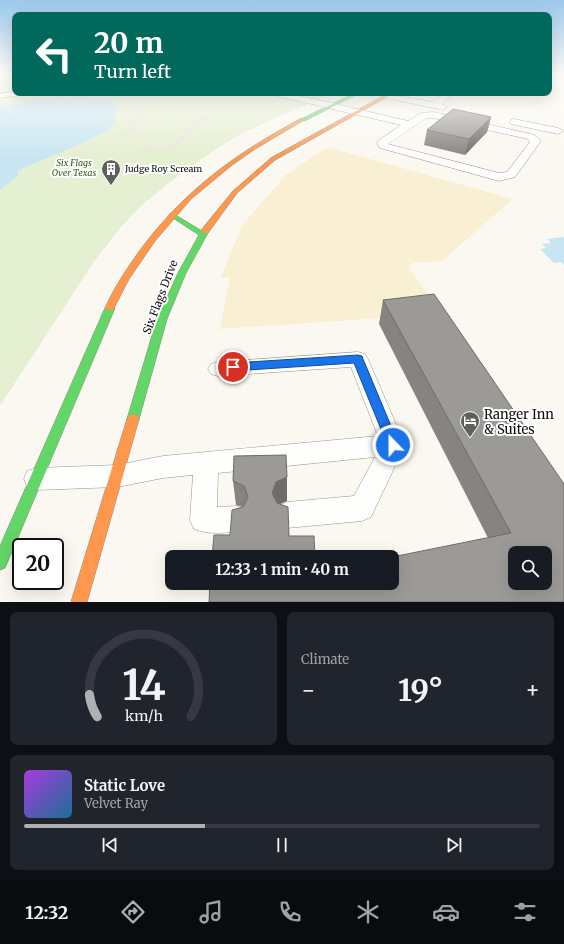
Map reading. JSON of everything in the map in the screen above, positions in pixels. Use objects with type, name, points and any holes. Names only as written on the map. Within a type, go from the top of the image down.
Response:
[{"type":"street","points":[[0,563],[113,300],[141,253],[172,214],[208,179],[241,155],[264,141],[341,102]]},
{"type":"street","name":"Six Flags Drive","points":[[79,602],[162,319],[174,286],[202,234],[231,197],[272,160],[375,102]]},
{"type":"street","points":[[333,106],[358,112]]},
{"type":"street","points":[[172,214],[202,234]]},
{"type":"lane","points":[[315,102],[333,106]]},
{"type":"lane","points":[[419,102],[449,109]]},
{"type":"lane","points":[[434,106],[439,102]]},
{"type":"lane","points":[[358,112],[409,124],[424,115],[433,114],[531,137],[536,141],[511,175],[499,177],[384,146],[382,142],[409,124]]},
{"type":"lane","points":[[504,120],[558,131]]},
{"type":"lane","points":[[218,368],[358,359],[393,445],[362,508],[287,515]]},
{"type":"lane","points":[[36,479],[117,476],[163,467],[393,445]]},
{"type":"lane","points":[[206,463],[203,520],[236,519]]},
{"type":"green space","name":"Six Flags Over Texas","points":[[0,102],[311,102],[243,133],[216,149],[166,185],[143,204],[120,228],[93,263],[0,406]]},
{"type":"sand","points":[[331,148],[513,199],[442,261],[412,263],[409,267],[440,314],[220,329],[230,277],[220,278],[243,224],[286,175],[324,149]]},
{"type":"shaded area","points":[[128,102],[133,102],[133,107],[147,114],[131,133],[140,133],[138,136],[120,136],[139,114],[128,108]]},
{"type":"shaded area","points":[[151,102],[158,102],[208,116],[173,151],[143,151],[146,146],[152,146],[151,149],[168,149],[201,117]]},
{"type":"water","points":[[26,102],[117,103],[115,121],[109,130],[76,146],[18,170],[18,176],[0,190],[0,106]]},
{"type":"water","points":[[564,237],[564,265],[561,262],[554,263],[540,249],[546,248],[542,244],[551,243],[547,239]]},
{"type":"building","points":[[453,109],[491,117],[469,139],[427,130]]},
{"type":"building","name":"Ranger Inn & Suites","points":[[434,294],[564,484],[564,602],[209,602],[210,590],[399,590],[399,556],[511,533],[383,300]]},
{"type":"building","points":[[286,455],[287,477],[276,482],[272,493],[277,503],[288,507],[289,536],[314,536],[315,550],[213,550],[214,535],[230,535],[232,510],[243,507],[248,497],[244,486],[233,481],[234,456]]},
{"type":"traffic: fast","points":[[302,120],[339,102]]},
{"type":"traffic: fast","points":[[172,215],[202,234]]},
{"type":"traffic: fast","points":[[133,419],[162,319],[182,273],[205,231]]},
{"type":"traffic: fast","points":[[0,563],[110,308]]},
{"type":"traffic: slow","points":[[205,231],[235,192],[273,159],[376,102]]},
{"type":"traffic: slow","points":[[110,308],[125,279],[152,239],[170,217],[189,198],[230,163],[302,120]]},
{"type":"traffic: slow","points":[[79,602],[133,419]]},
{"type":"place","name":"Judge Roy Scream","points":[[111,186]]},
{"type":"place","name":"Ranger Inn & Suites","points":[[470,438]]},
{"type":"route","points":[[233,367],[358,359],[393,445]]}]
